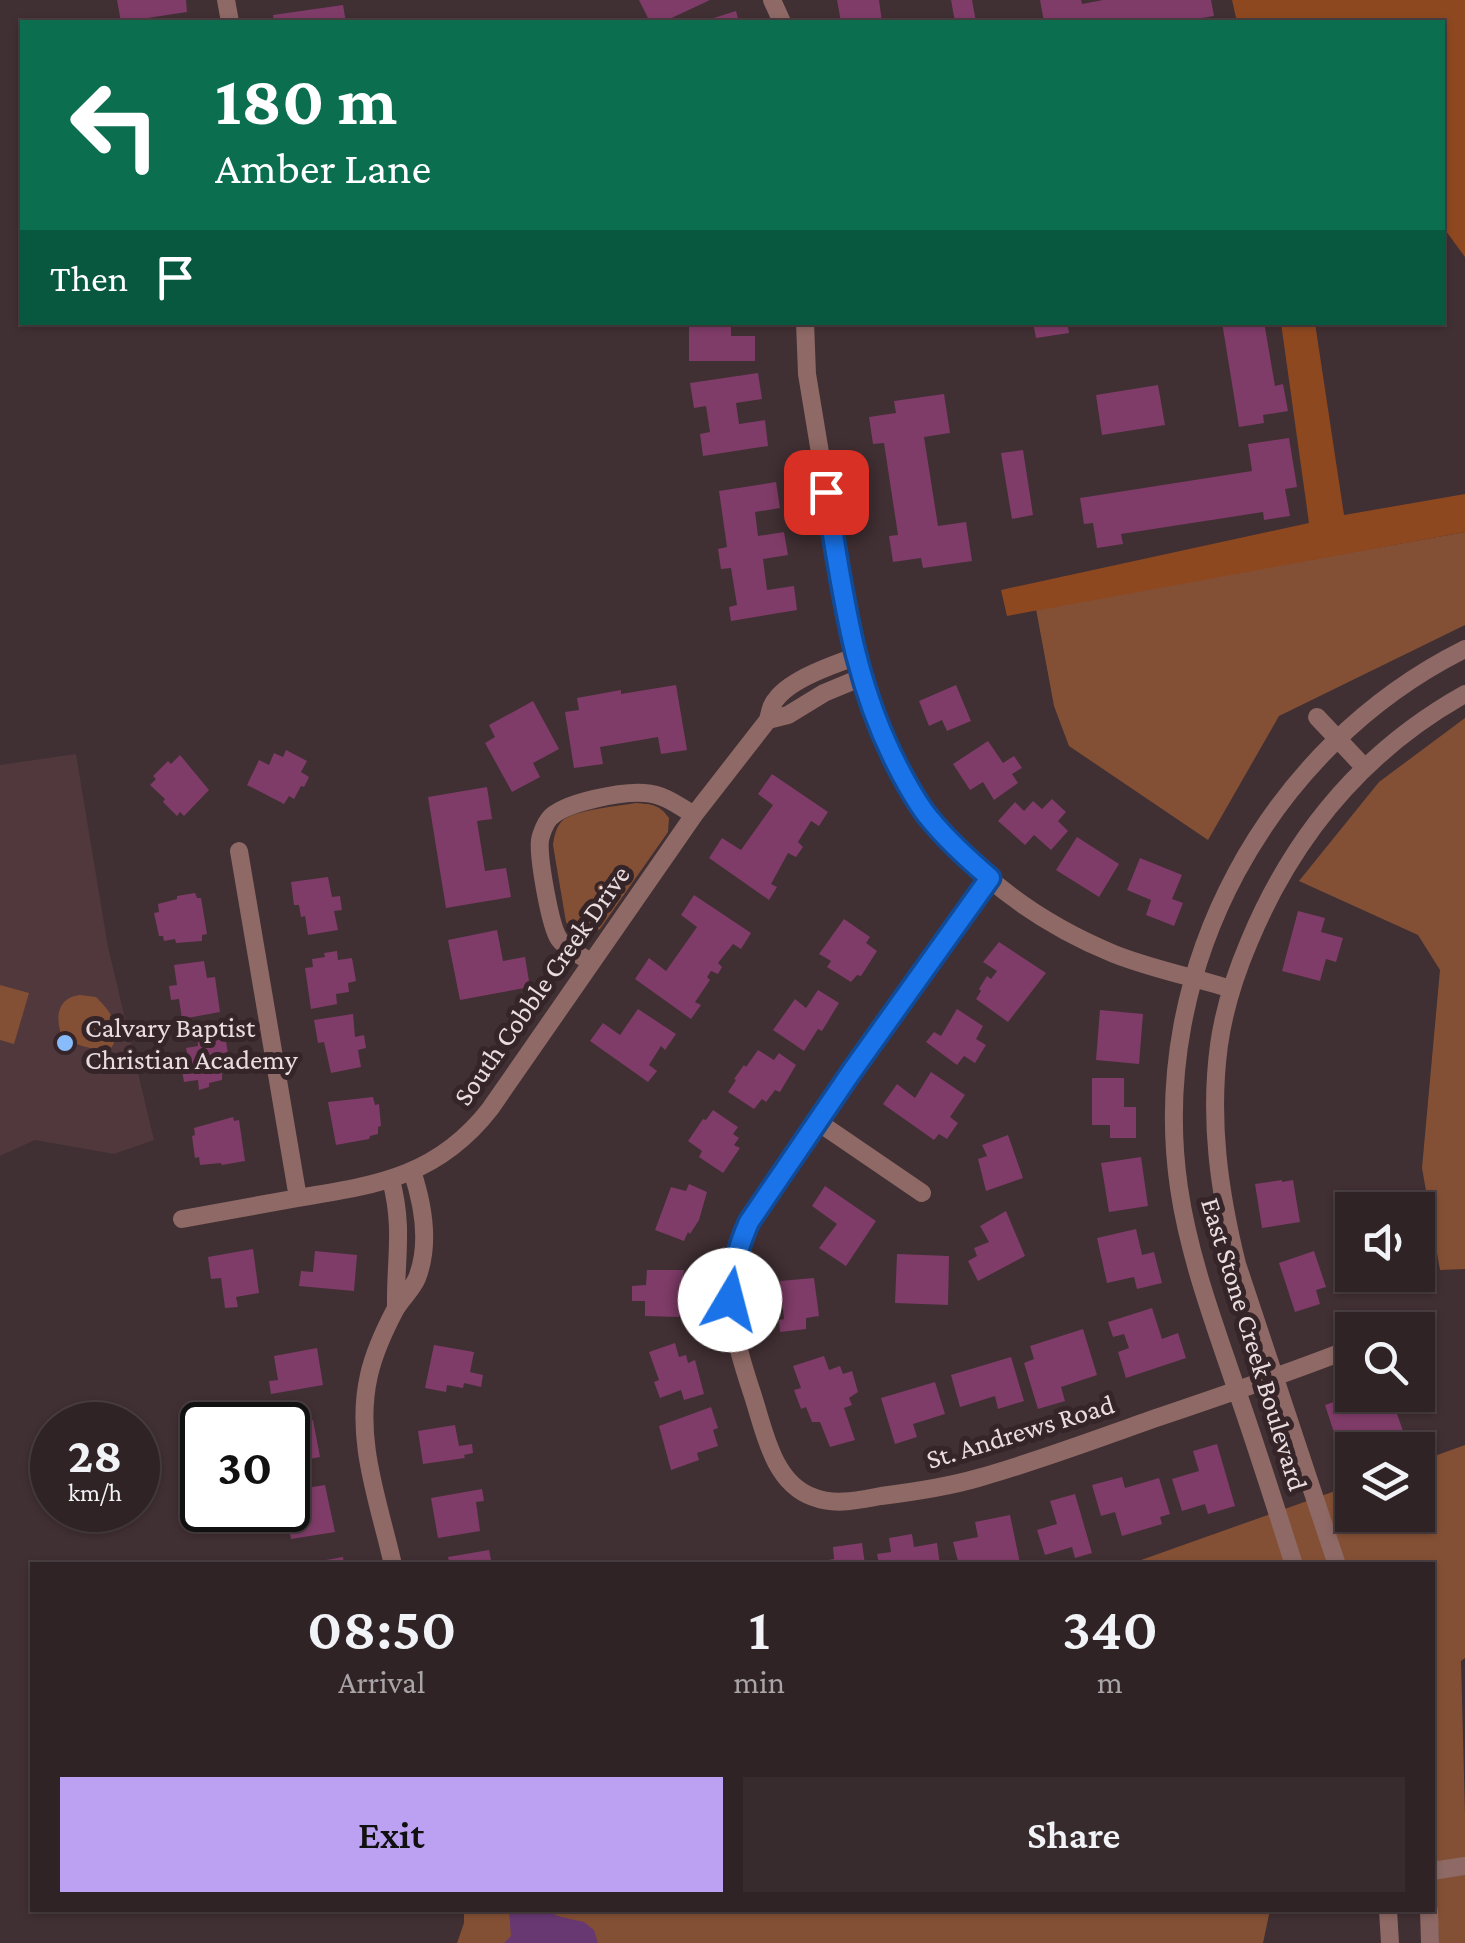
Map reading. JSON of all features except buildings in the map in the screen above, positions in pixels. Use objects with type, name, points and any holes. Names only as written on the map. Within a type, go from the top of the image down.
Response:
[{"type":"street","points":[[805,325],[807,374],[855,657],[887,747],[908,786],[929,818],[990,878],[1034,913],[1118,956],[1231,988]]},
{"type":"street","name":"East Stone Creek Boulevard","points":[[1293,1562],[1188,1238],[1175,1144],[1176,1077],[1182,1028],[1194,978],[1224,897],[1269,818],[1336,738],[1398,688],[1465,649]]},
{"type":"street","name":"South Cobble Creek Drive","points":[[182,1219],[391,1180],[454,1146],[479,1122],[694,816],[768,720],[778,695],[855,657]]},
{"type":"street","name":"South Cobble Creek Drive","points":[[768,720],[788,715],[824,693],[860,678]]},
{"type":"street","name":"East Stone Creek Boulevard","points":[[1336,1562],[1237,1264],[1218,1173],[1218,1056],[1231,988],[1261,914],[1308,832],[1365,768],[1413,728],[1465,694]]},
{"type":"street","points":[[1316,717],[1365,768]]},
{"type":"street","points":[[590,962],[561,942],[552,924],[540,838],[548,820],[576,803],[647,792],[672,801],[694,816]]},
{"type":"street","points":[[239,851],[298,1198]]},
{"type":"street","name":"St. Andrews Road","points":[[990,878],[749,1222],[738,1248],[731,1286],[733,1331],[774,1459],[786,1479],[812,1497],[830,1502],[974,1480],[1335,1355]]},
{"type":"street","points":[[818,1122],[922,1194]]},
{"type":"street","points":[[393,1562],[369,1471],[364,1424],[370,1374],[396,1308],[416,1282],[421,1256],[422,1207],[412,1171]]},
{"type":"street","points":[[391,1180],[400,1222],[396,1308]]},
{"type":"street","points":[[1435,1871],[1465,1866]]},
{"type":"street","points":[[1388,1912],[1390,1943]]},
{"type":"street","points":[[1429,1912],[1430,1943]]},
{"type":"shaded area","points":[[1232,0],[1465,0],[1465,257],[1445,230],[1445,20],[1237,20]]},
{"type":"shaded area","points":[[1281,325],[1315,325],[1344,515],[1465,494],[1465,532],[1007,616],[1001,590],[1309,523]]},
{"type":"shaded area","points":[[1465,532],[1465,625],[1279,716],[1208,840],[1069,746],[1054,706],[1036,609]]},
{"type":"shaded area","points":[[1465,718],[1465,1269],[1440,1270],[1435,1242],[1435,1192],[1426,1192],[1422,1168],[1440,970],[1418,935],[1299,881],[1379,782]]},
{"type":"shaded area","name":"Calvary Baptist Christian Academy","points":[[76,754],[108,947],[154,1140],[114,1154],[35,1140],[0,1156],[0,765]]},
{"type":"shaded area","points":[[636,803],[662,810],[669,818],[668,832],[600,929],[585,935],[577,933],[566,922],[553,845],[557,829],[562,821],[576,814]]},
{"type":"shaded area","points":[[0,985],[29,993],[14,1044],[0,1040]]},
{"type":"shaded area","points":[[80,995],[96,997],[110,1014],[116,1033],[112,1047],[87,1047],[62,1037],[62,1004]]},
{"type":"shaded area","points":[[1465,1445],[1465,1658],[1461,1661],[1465,1943],[1439,1943],[1435,1877],[1435,1562],[1135,1562],[1335,1491],[1335,1532],[1435,1532],[1435,1456]]},
{"type":"shaded area","points":[[464,1912],[1270,1912],[1263,1943],[457,1943]]},
{"type":"shaded area","points":[[509,1912],[547,1912],[584,1922],[594,1930],[598,1943],[504,1943],[511,1936]]},
{"type":"place","name":"Calvary Baptist Christian Academy","points":[[65,1043]]},
{"type":"route","points":[[730,1300],[732,1272],[749,1222],[990,878],[929,818],[877,724],[851,640],[826,492]]}]
